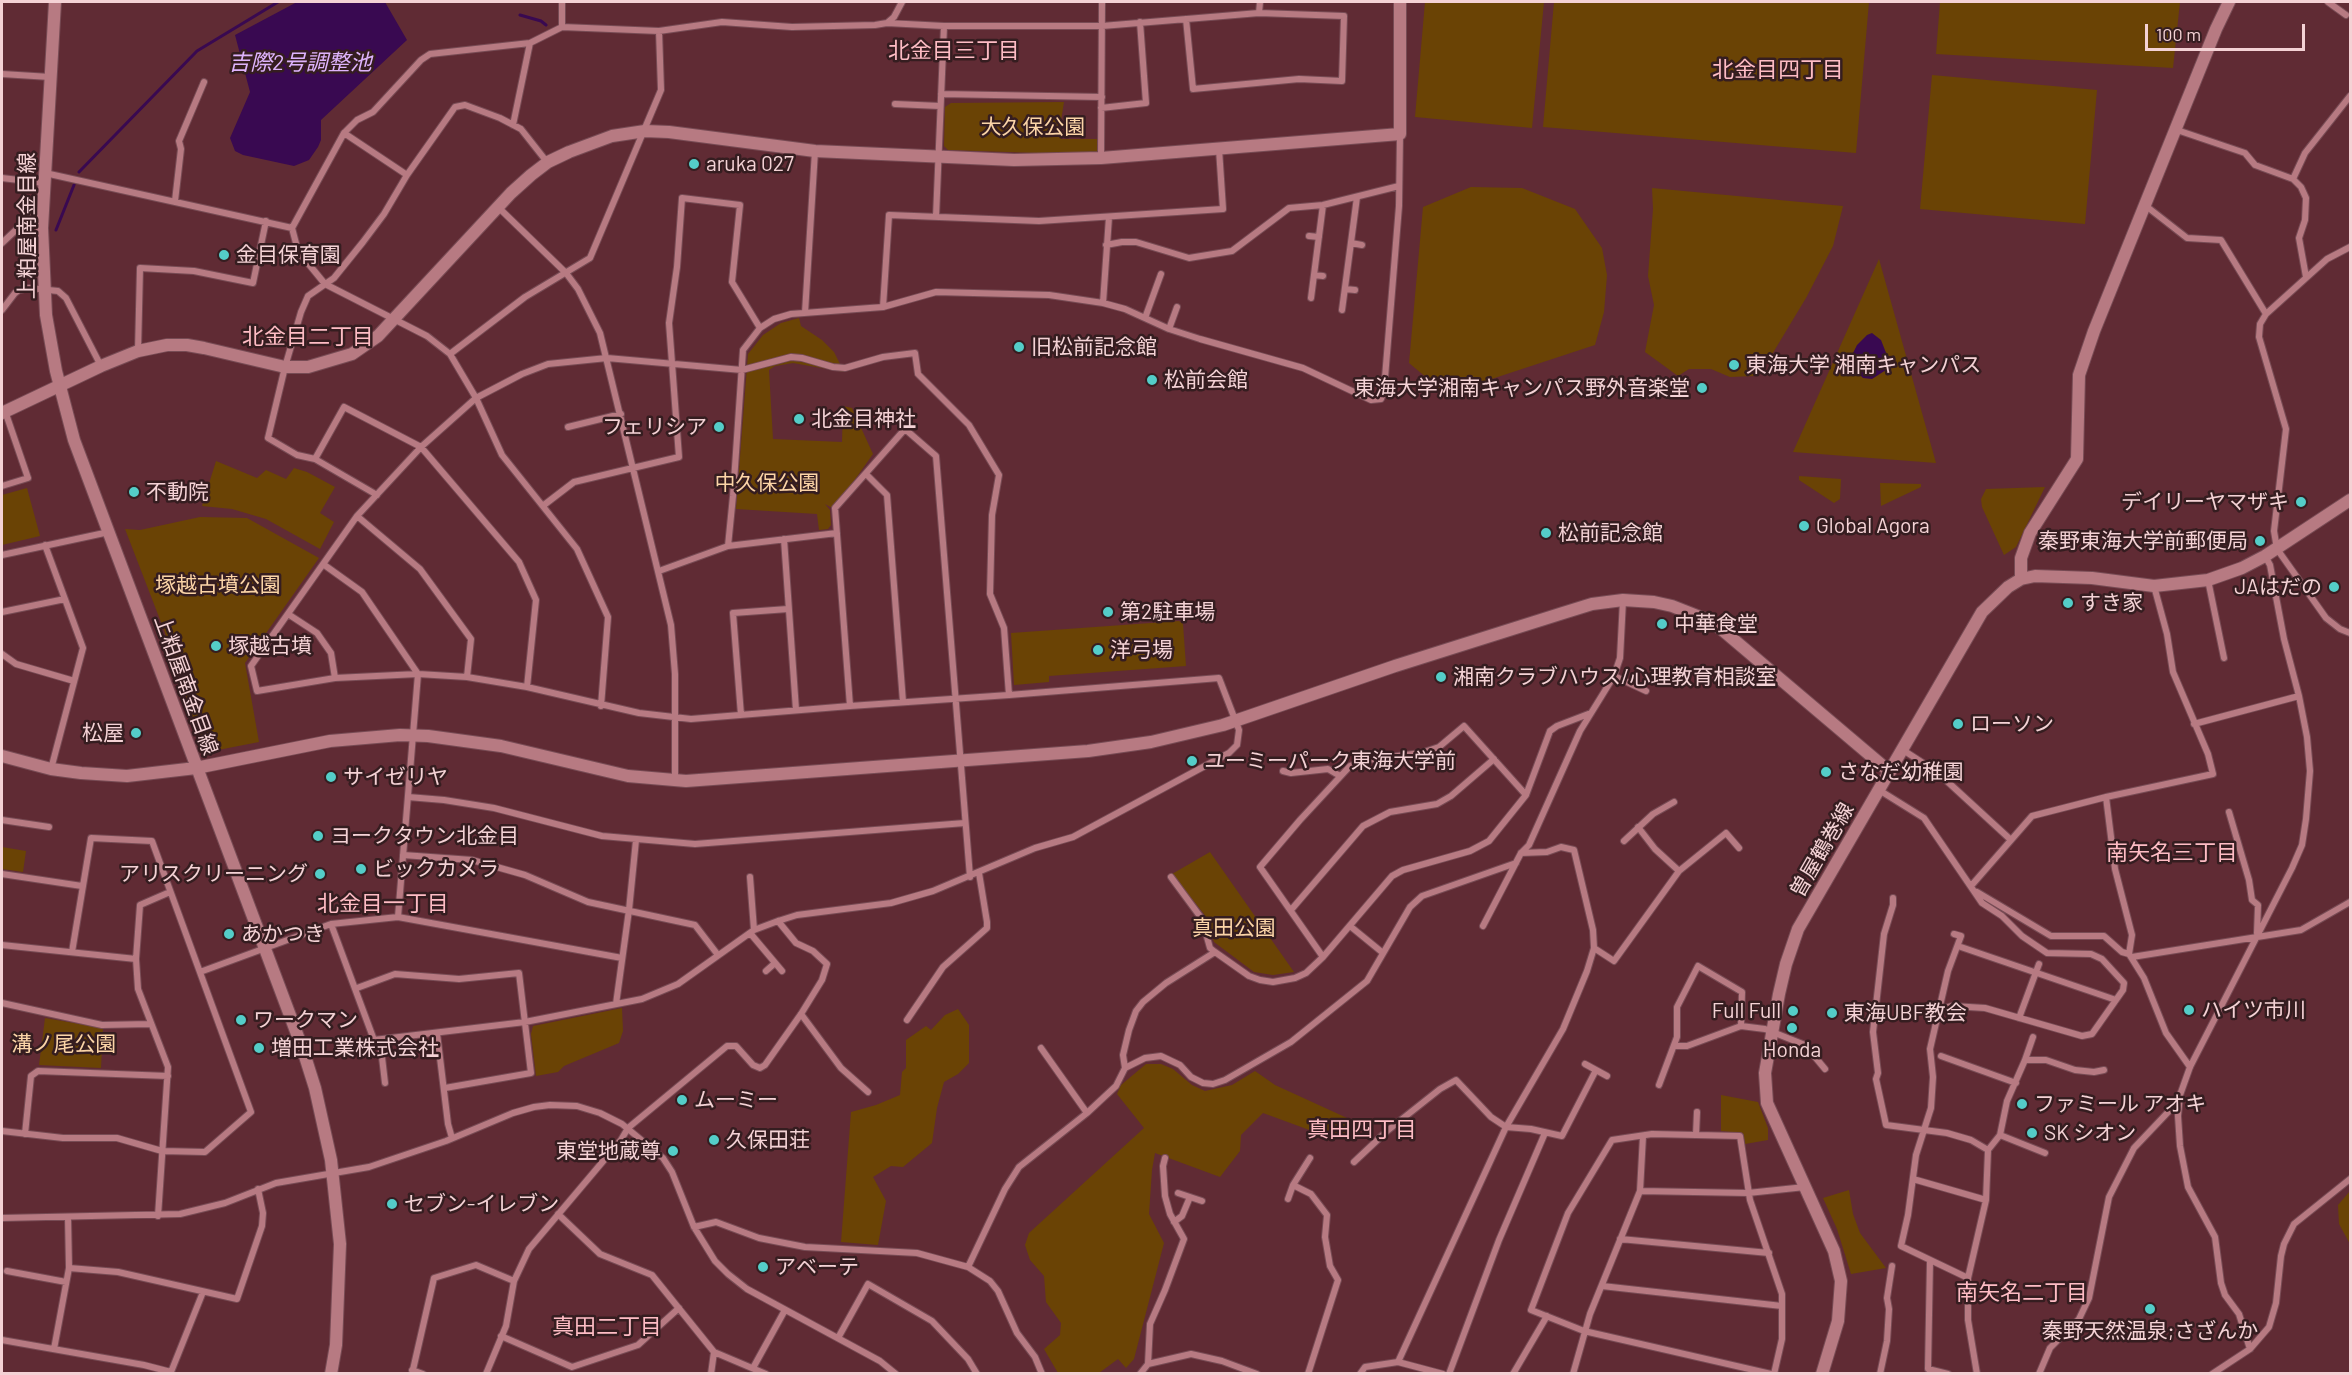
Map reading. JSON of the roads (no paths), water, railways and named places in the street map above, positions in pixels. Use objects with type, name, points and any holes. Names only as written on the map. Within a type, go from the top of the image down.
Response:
[{"type":"street","name":"上粕屋南金目線","points":[[55,2],[44,178],[44,289],[46,315],[60,386],[74,440],[315,1088],[333,1175],[340,1244],[336,1345],[331,1374]]},
{"type":"street","points":[[562,2],[562,27]]},
{"type":"street","points":[[887,23],[894,17],[902,2]]},
{"type":"street","points":[[1101,158],[1102,2]]},
{"type":"street","points":[[1259,13],[1260,2]]},
{"type":"street","points":[[728,546],[734,496],[743,350],[760,328],[774,319],[805,313],[883,307],[936,292],[1049,295],[1103,303],[1125,309],[1169,329],[1303,368],[1371,400],[1381,399],[1384,390],[1399,186],[1400,2]]},
{"type":"street","points":[[2021,579],[2021,558],[2030,533],[2077,459],[2079,375],[2094,331],[2229,2]]},
{"type":"street","points":[[2328,2],[2346,15]]},
{"type":"street","points":[[601,706],[609,616],[577,549],[502,455],[476,398],[450,354],[427,336],[325,284],[298,251],[292,228],[344,133],[357,120],[373,112],[421,60],[430,54],[530,43],[562,27],[659,31],[722,22],[763,26],[841,27],[887,23],[944,26],[1102,26],[1259,13],[1344,16],[1342,81],[1299,79],[1193,89],[1186,20]]},
{"type":"street","points":[[1101,108],[1146,103],[1140,22]]},
{"type":"street","points":[[936,217],[944,26]]},
{"type":"street","points":[[450,354],[525,297],[590,258],[661,90],[659,31]]},
{"type":"street","points":[[513,125],[530,43]]},
{"type":"street","points":[[2,74],[50,77]]},
{"type":"street","points":[[175,201],[181,149],[179,141],[204,82]]},
{"type":"street","points":[[941,94],[1102,97]]},
{"type":"street","points":[[2293,179],[2305,153],[2350,96]]},
{"type":"street","points":[[895,104],[940,106]]},
{"type":"street","points":[[377,495],[315,459],[297,455],[268,438],[285,367],[308,296],[334,278],[363,242],[455,107],[465,105],[521,129],[548,162]]},
{"type":"street","points":[[2177,130],[2245,153],[2255,165],[2293,179],[2301,187],[2306,198],[2305,220],[2299,238],[2306,278]]},
{"type":"street","points":[[2,486],[28,478],[3,412],[101,366],[138,351],[167,345],[187,345],[285,367],[308,367],[352,354],[378,336],[511,193],[548,162],[591,142],[612,136],[645,131],[669,132],[815,151],[1014,160],[1101,158],[1400,134]]},
{"type":"street","points":[[344,133],[407,175]]},
{"type":"street","points":[[883,307],[889,215],[1039,220],[1223,209],[1219,148]]},
{"type":"street","points":[[805,313],[815,151]]},
{"type":"street","points":[[2,178],[44,178],[175,201],[292,228]]},
{"type":"street","points":[[1106,245],[1136,242],[1189,258],[1232,250],[1289,208],[1358,197],[1399,186]]},
{"type":"street","points":[[1342,310],[1358,197]]},
{"type":"street","points":[[544,505],[574,482],[679,456],[669,322],[677,267],[682,198],[740,205],[732,282],[760,328]]},
{"type":"street","points":[[1311,298],[1323,204]]},
{"type":"street","points":[[2146,206],[2187,238],[2221,240],[2266,314]]},
{"type":"street","points":[[498,207],[566,273],[578,289],[597,325],[621,414],[671,625],[675,780]]},
{"type":"street","points":[[2,243],[34,213],[43,211]]},
{"type":"street","points":[[1103,303],[1109,217]]},
{"type":"street","points":[[138,351],[140,268],[194,271],[253,283],[266,221]]},
{"type":"street","points":[[1309,236],[1319,237]]},
{"type":"street","points":[[1351,243],[1362,245]]},
{"type":"street","points":[[2350,247],[2327,259],[2266,314],[2260,324],[2259,337],[2286,429],[2274,531],[2277,549],[2326,618],[2340,629],[2350,633]]},
{"type":"street","points":[[1145,318],[1161,274]]},
{"type":"street","points":[[1314,275],[1323,276]]},
{"type":"street","points":[[2,310],[19,290],[29,288],[58,291],[66,298],[101,366]]},
{"type":"street","points":[[1345,289],[1355,290]]},
{"type":"street","points":[[1169,329],[1177,308]]},
{"type":"street","points":[[331,924],[375,1040],[525,1022],[642,999],[678,984],[752,931],[778,921],[797,915],[891,903],[933,891],[1035,848],[1073,837],[1229,753],[1237,745],[1239,739],[1236,721],[1219,678],[1009,695],[691,718],[639,714],[527,687],[467,677],[418,674],[335,678],[257,691],[251,666],[357,516],[421,447],[476,398],[522,374],[548,364],[607,358],[742,370],[791,357],[809,359],[833,368],[845,368],[884,357],[915,353],[918,374],[969,425],[999,475],[989,552],[990,594],[1004,628],[1009,695]]},
{"type":"street","points":[[315,459],[344,408],[421,447],[519,562],[536,600],[527,687]]},
{"type":"street","points":[[568,427],[621,414]]},
{"type":"street","points":[[850,706],[835,508],[905,429],[936,456],[970,877]]},
{"type":"street","points":[[866,474],[887,495],[903,702]]},
{"type":"street","name":"曽屋鶴巻線","points":[[1822,1374],[1838,1321],[1841,1281],[1834,1251],[1767,1103],[1765,1073],[1771,1032],[1786,964],[1798,929],[1982,612],[1999,594],[2021,579],[2035,576],[2154,585],[2208,580],[2242,568],[2265,556],[2350,500]]},
{"type":"street","points":[[357,516],[420,568],[471,639],[467,677]]},
{"type":"street","points":[[2,555],[109,532]]},
{"type":"street","points":[[659,571],[728,546],[837,533]]},
{"type":"street","points":[[784,539],[796,710]]},
{"type":"street","points":[[45,545],[83,648],[51,769]]},
{"type":"street","points":[[2039,1374],[2050,1348],[2079,1319],[2089,1298],[2109,1197],[2134,1148],[2171,1109],[2180,1095],[2190,1067],[2302,845],[2310,771],[2299,696],[2284,639],[2270,565],[2265,556]]},
{"type":"street","points":[[323,564],[362,592],[418,674],[398,917]]},
{"type":"street","points":[[2208,580],[2224,658]]},
{"type":"street","points":[[1972,888],[2032,816],[2213,774],[2208,754],[2173,672],[2167,634],[2154,585]]},
{"type":"street","points":[[2,612],[65,599]]},
{"type":"street","points":[[1482,926],[1521,853],[1528,845],[1568,753],[1614,676],[1620,658],[1623,600]]},
{"type":"street","points":[[2,756],[51,769],[127,776],[196,768],[330,741],[414,736],[501,746],[604,772],[675,780],[712,780],[1088,751],[1151,742],[1236,721],[1395,666],[1553,616],[1592,604],[1623,600],[1672,606],[1705,619],[1720,628],[1890,772]]},
{"type":"street","points":[[741,715],[733,613],[788,609]]},
{"type":"street","points":[[288,614],[317,633],[331,653],[335,678]]},
{"type":"street","points":[[2,654],[16,664],[74,681]]},
{"type":"street","points":[[1614,676],[1646,691]]},
{"type":"street","points":[[2194,724],[2299,696]]},
{"type":"street","points":[[1171,877],[1202,919],[1209,948],[1249,976],[1273,982],[1285,981],[1306,973],[1323,957],[1392,876],[1403,870],[1470,851],[1489,841],[1527,795],[1550,731],[1591,713]]},
{"type":"street","points":[[1323,957],[1260,867],[1350,766],[1367,759],[1421,753],[1439,747],[1464,726],[1527,795]]},
{"type":"street","points":[[1902,749],[1937,772],[2011,840]]},
{"type":"street","points":[[1291,910],[1363,826],[1390,812],[1437,804],[1451,796],[1494,759]]},
{"type":"street","points":[[1282,771],[1328,769],[1340,776]]},
{"type":"street","points":[[1879,790],[1924,818],[1972,888],[1978,901],[2002,916],[2022,936],[2047,953],[2091,954],[2102,959],[2124,983],[2124,990],[2092,1034],[2082,1036],[1985,1008],[1952,1006],[1938,1010]]},
{"type":"street","points":[[2106,797],[2115,869],[2132,935],[2131,956],[2144,978],[2166,1033],[2190,1067]]},
{"type":"street","points":[[408,798],[494,807],[602,836],[695,844],[965,823]]},
{"type":"street","points":[[1624,841],[1653,813],[1674,802]]},
{"type":"street","points":[[2229,812],[2252,900],[2258,905],[2257,937]]},
{"type":"street","points":[[2,820],[49,827]]},
{"type":"street","points":[[1638,826],[1654,849],[1679,871]]},
{"type":"street","points":[[1594,948],[1614,961],[1679,871],[1726,833],[1739,848]]},
{"type":"street","points":[[2,1131],[63,1138],[117,1138],[162,1150],[205,1152],[250,1112],[152,842],[91,838],[72,952]]},
{"type":"street","points":[[616,1004],[636,840]]},
{"type":"street","points":[[1398,1362],[1506,1127],[1563,1029],[1587,972],[1594,948],[1593,930],[1574,850],[1561,847],[1547,852],[1521,853]]},
{"type":"street","points":[[403,855],[472,860],[525,875],[588,902],[695,925],[718,956]]},
{"type":"street","points":[[1125,1068],[1145,1058],[1161,1056],[1180,1065],[1191,1077],[1203,1083],[1213,1084],[1226,1080],[1291,1042],[1367,981],[1410,907],[1422,896],[1516,863]]},
{"type":"street","points":[[907,1020],[943,967],[987,928],[979,873]]},
{"type":"street","points":[[2,874],[82,886]]},
{"type":"street","points":[[750,877],[752,931],[782,971]]},
{"type":"street","points":[[1972,888],[2050,936],[2104,936],[2122,952],[2131,956],[2301,930],[2350,902]]},
{"type":"street","points":[[158,1216],[168,1067],[138,989],[136,959],[140,905],[170,892]]},
{"type":"street","points":[[1893,898],[1884,934],[1873,1032],[1878,1073],[1876,1079],[1886,1125],[1925,1128],[1971,1140],[1988,1150]]},
{"type":"street","points":[[200,972],[331,924],[398,917],[622,958]]},
{"type":"street","points":[[486,1374],[506,1326],[514,1281],[530,1249],[621,1140],[628,1128],[727,1046],[736,1046],[753,1065],[760,1068],[765,1065],[801,1014],[822,980],[827,964],[813,951],[796,944],[778,921]]},
{"type":"street","points":[[1350,926],[1383,953]]},
{"type":"street","points":[[1954,934],[1961,936],[1948,971],[1930,1049],[1933,1077],[1931,1108],[1916,1155],[1901,1246],[1930,1262],[1968,1278]]},
{"type":"street","points":[[2,945],[136,959]]},
{"type":"street","points":[[1958,946],[2116,1000]]},
{"type":"street","points":[[968,1267],[1005,1189],[1019,1167],[1087,1113],[1116,1086],[1125,1068],[1123,1055],[1136,1011],[1143,1002],[1166,983],[1215,952]]},
{"type":"street","points":[[766,971],[775,963]]},
{"type":"street","points":[[2019,1018],[2039,964]]},
{"type":"street","points":[[1659,1085],[1677,1037],[1677,1007],[1698,966],[1742,992],[1741,1026]]},
{"type":"street","points":[[357,988],[395,974],[459,979],[519,973],[531,1073],[445,1088]]},
{"type":"street","points":[[2,1003],[102,1025],[150,1024]]},
{"type":"street","points":[[801,1014],[841,1068],[868,1092]]},
{"type":"street","points":[[1674,1046],[1687,1046],[1741,1026],[1765,1029],[1805,1045],[1826,1069]]},
{"type":"street","points":[[437,1033],[448,1124],[452,1138]]},
{"type":"street","points":[[1977,1374],[1968,1320],[1968,1278],[1986,1200],[1988,1150],[2000,1135],[2007,1101],[2033,1037]]},
{"type":"street","points":[[380,1040],[385,1083]]},
{"type":"street","points":[[1041,1048],[1087,1113]]},
{"type":"street","points":[[1941,1056],[2016,1083]]},
{"type":"street","points":[[2025,1060],[2046,1060],[2075,1070],[2094,1072],[2104,1070]]},
{"type":"street","points":[[1584,1064],[1607,1076]]},
{"type":"street","points":[[1354,1162],[1440,1089],[1456,1080],[1491,1118],[1506,1127],[1531,1129],[1562,1136],[1596,1070]]},
{"type":"street","points":[[25,1134],[31,1076],[38,1071],[168,1076]]},
{"type":"street","points":[[2180,1095],[2178,1116],[2180,1146],[2187,1186],[2215,1237],[2221,1283],[2225,1295],[2239,1314],[2250,1349]]},
{"type":"street","points":[[2,1218],[158,1216],[202,1210],[258,1189],[289,1181],[369,1167],[452,1138],[513,1113],[550,1105],[587,1108],[628,1128],[667,1163],[694,1227],[715,1261],[728,1274],[747,1289],[880,1361],[896,1374]]},
{"type":"street","points":[[1696,1135],[1697,1112]]},
{"type":"street","points":[[1449,1374],[1499,1240],[1545,1133]]},
{"type":"street","points":[[1696,1135],[1740,1136],[1748,1193],[1782,1294],[1782,1339],[1772,1374],[1584,1331],[1531,1310],[1568,1214],[1612,1140],[1643,1136],[1696,1135]]},
{"type":"street","points":[[2000,1135],[2044,1154]]},
{"type":"street","points":[[1573,1374],[1584,1331],[1640,1191],[1643,1136]]},
{"type":"street","points":[[1140,1374],[1148,1364],[1150,1324],[1184,1239],[1174,1222],[1165,1196],[1163,1166],[1165,1158]]},
{"type":"street","points":[[1288,1199],[1293,1185],[1310,1158]]},
{"type":"street","points":[[1913,1179],[1986,1200]]},
{"type":"street","points":[[2212,1374],[2250,1349],[2269,1327],[2274,1313],[2281,1256],[2294,1224],[2350,1179]]},
{"type":"street","points":[[1293,1185],[1311,1194],[1327,1215],[1325,1237],[1330,1266],[1338,1280],[1308,1374]]},
{"type":"street","points":[[1640,1191],[1748,1193],[1805,1187]]},
{"type":"street","points":[[69,1268],[118,1272],[237,1299],[262,1226],[263,1213],[258,1189]]},
{"type":"street","points":[[1178,1192],[1202,1201]]},
{"type":"street","points":[[1174,1222],[1182,1216],[1190,1197]]},
{"type":"street","points":[[558,1214],[600,1254],[652,1275],[714,1353],[766,1374]]},
{"type":"street","points":[[54,1349],[69,1268],[68,1217]]},
{"type":"street","points":[[694,1227],[716,1222],[759,1238],[805,1247],[917,1253],[968,1267],[990,1281],[998,1291],[1017,1333],[1035,1357],[1042,1374]]},
{"type":"street","points":[[1620,1239],[1769,1253]]},
{"type":"street","points":[[1930,1262],[1928,1368],[1948,1374]]},
{"type":"street","points":[[423,1374],[412,1372],[434,1278],[476,1265],[514,1281]]},
{"type":"street","points":[[1880,1374],[1887,1341],[1889,1309],[1887,1298],[1892,1266]]},
{"type":"street","points":[[7,1271],[66,1282]]},
{"type":"street","points":[[838,1338],[868,1284],[932,1321],[968,1359],[977,1374]]},
{"type":"street","points":[[1602,1286],[1782,1306]]},
{"type":"street","points":[[2,1340],[144,1365],[171,1372],[203,1292]]},
{"type":"street","points":[[501,1336],[572,1366],[638,1345],[679,1308]]},
{"type":"street","points":[[753,1368],[785,1310]]},
{"type":"street","points":[[1513,1374],[1547,1316]]},
{"type":"street","points":[[711,1374],[714,1353]]},
{"type":"street","points":[[1148,1364],[1191,1354],[1257,1374]]},
{"type":"street","points":[[1360,1374],[1365,1367],[1398,1362],[1443,1374]]},
{"type":"water","name":"吉際2号調整池","points":[[297,2],[385,2],[407,40],[321,120],[321,140],[318,147],[309,160],[294,166],[243,155],[235,151],[230,138],[250,92],[235,35]]},
{"type":"water","points":[[1872,333],[1881,340],[1890,363],[1886,370],[1872,379],[1863,378],[1856,371],[1850,359],[1857,345]]},
{"type":"waterway","points":[[79,172],[197,51],[278,2]]},
{"type":"waterway","points":[[520,15],[541,21],[546,25]]},
{"type":"waterway","points":[[56,230],[74,185]]},
{"type":"place","name":"aruka 027","points":[[694,164]]},
{"type":"place","name":"金目保育園","points":[[224,255]]},
{"type":"place","name":"旧松前記念館","points":[[1019,347]]},
{"type":"place","name":"東海大学 湘南キャンパス","points":[[1734,365]]},
{"type":"place","name":"松前会館","points":[[1152,380]]},
{"type":"place","name":"東海大学湘南キャンパス野外音楽堂","points":[[1702,388]]},
{"type":"place","name":"北金目神社","points":[[799,419]]},
{"type":"place","name":"フェリシア","points":[[719,427]]},
{"type":"place","name":"不動院","points":[[134,492]]},
{"type":"place","name":"デイリーヤマザキ","points":[[2301,502]]},
{"type":"place","name":"Global Agora","points":[[1804,526]]},
{"type":"place","name":"松前記念館","points":[[1546,533]]},
{"type":"place","name":"秦野東海大学前郵便局","points":[[2260,541]]},
{"type":"place","name":"JAはだの","points":[[2334,587]]},
{"type":"place","name":"すき家","points":[[2068,603]]},
{"type":"place","name":"第2駐車場","points":[[1108,612]]},
{"type":"place","name":"中華食堂","points":[[1662,624]]},
{"type":"place","name":"塚越古墳","points":[[216,646]]},
{"type":"place","name":"洋弓場","points":[[1098,650]]},
{"type":"place","name":"湘南クラブハウス/心理教育相談室","points":[[1441,677]]},
{"type":"place","name":"ローソン","points":[[1958,724]]},
{"type":"place","name":"松屋","points":[[136,733]]},
{"type":"place","name":"ユーミーパーク東海大学前","points":[[1192,761]]},
{"type":"place","name":"さなだ幼稚園","points":[[1826,772]]},
{"type":"place","name":"サイゼリヤ","points":[[331,777]]},
{"type":"place","name":"ヨークタウン北金目","points":[[318,836]]},
{"type":"place","name":"ビックカメラ","points":[[361,869]]},
{"type":"place","name":"アリスクリーニング","points":[[320,874]]},
{"type":"place","name":"あかつき","points":[[229,934]]},
{"type":"place","name":"ハイツ市川","points":[[2189,1010]]},
{"type":"place","name":"Full Full","points":[[1793,1011]]},
{"type":"place","name":"東海UBF教会","points":[[1832,1013]]},
{"type":"place","name":"ワークマン","points":[[241,1020]]},
{"type":"place","name":"Honda","points":[[1792,1028]]},
{"type":"place","name":"増田工業株式会社","points":[[259,1048]]},
{"type":"place","name":"ムーミー","points":[[682,1100]]},
{"type":"place","name":"ファミール アオキ","points":[[2022,1104]]},
{"type":"place","name":"SK シオン","points":[[2032,1133]]},
{"type":"place","name":"久保田荘","points":[[714,1140]]},
{"type":"place","name":"東堂地蔵尊","points":[[673,1151]]},
{"type":"place","name":"セブン-イレブン","points":[[392,1204]]},
{"type":"place","name":"アベーテ","points":[[763,1267]]},
{"type":"place","name":"秦野天然温泉;さざんか","points":[[2150,1309]]},
{"type":"district","name":"北金目三丁目","points":[[954,51]]},
{"type":"district","name":"北金目四丁目","points":[[1778,70]]},
{"type":"district","name":"北金目二丁目","points":[[308,337]]},
{"type":"district","name":"南矢名三丁目","points":[[2172,853]]},
{"type":"district","name":"北金目一丁目","points":[[383,904]]},
{"type":"district","name":"真田四丁目","points":[[1362,1130]]},
{"type":"district","name":"南矢名二丁目","points":[[2022,1293]]},
{"type":"district","name":"真田二丁目","points":[[607,1327]]},
{"type":"park label","name":"大久保公園","points":[[1033,127]]},
{"type":"park label","name":"中久保公園","points":[[767,483]]},
{"type":"park label","name":"塚越古墳公園","points":[[218,585]]},
{"type":"park label","name":"真田公園","points":[[1234,928]]},
{"type":"park label","name":"溝ノ尾公園","points":[[64,1044]]}]
